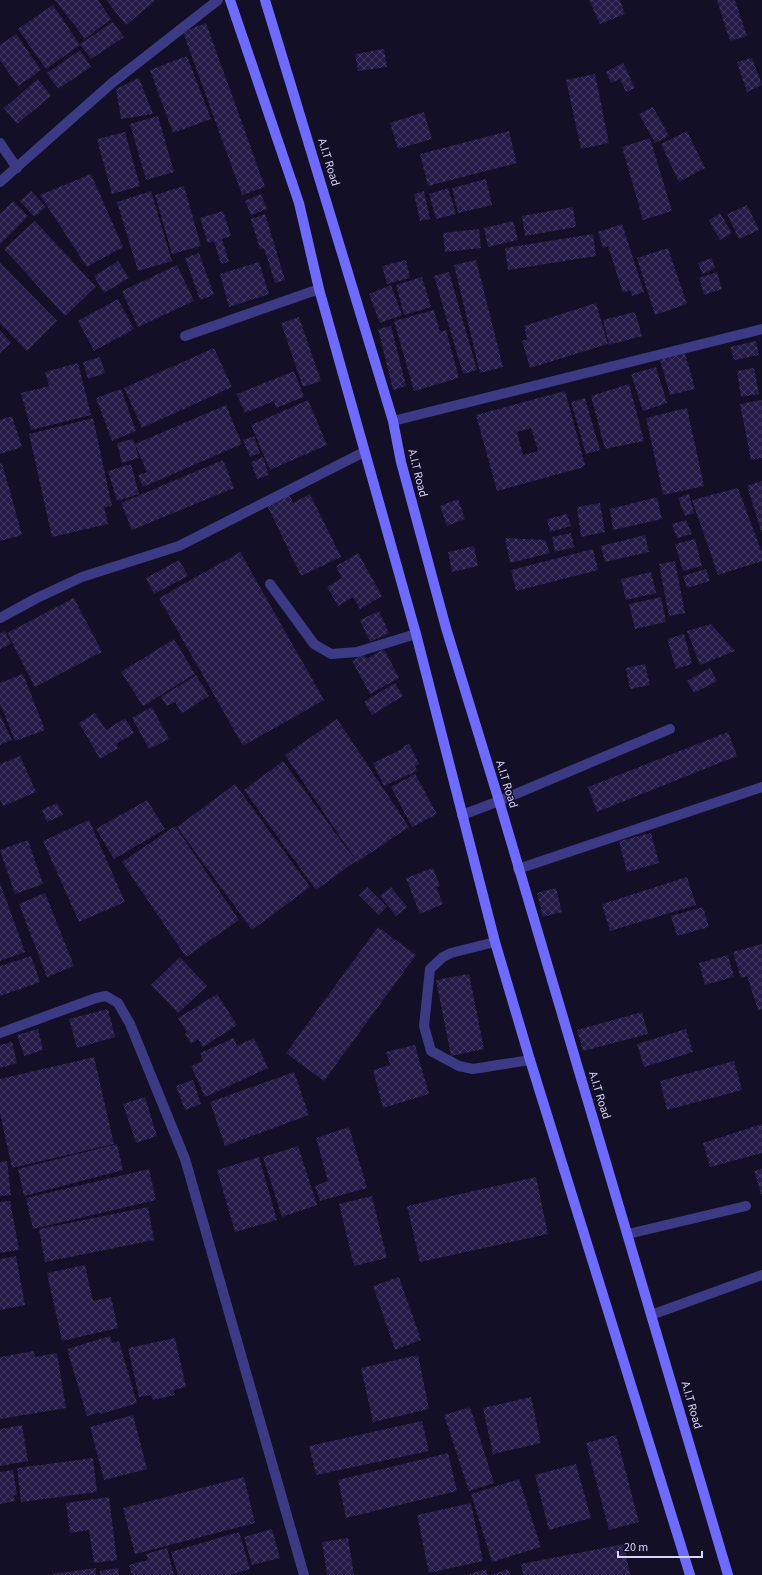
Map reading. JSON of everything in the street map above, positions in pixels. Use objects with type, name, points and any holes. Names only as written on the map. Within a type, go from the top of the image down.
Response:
[{"type":"street","points":[[0,182],[112,83],[218,0]]},
{"type":"street","points":[[230,0],[299,203],[319,289],[416,634],[495,942],[530,1060],[690,1575]]},
{"type":"street","name":"A.I.T Road","points":[[266,0],[393,421],[401,462],[446,628],[628,1234],[728,1575]]},
{"type":"street","points":[[0,143],[17,168]]},
{"type":"street","points":[[185,336],[319,289]]},
{"type":"street","points":[[393,421],[762,328]]},
{"type":"street","points":[[0,618],[36,598],[82,577],[179,546],[364,452]]},
{"type":"street","points":[[270,584],[314,644],[331,654],[357,652],[416,634]]},
{"type":"street","points":[[462,815],[670,729]]},
{"type":"street","points":[[518,869],[762,786]]},
{"type":"street","points":[[495,942],[451,953],[443,957],[430,969],[424,1026],[432,1051],[459,1066],[473,1069],[530,1060]]},
{"type":"street","points":[[0,1033],[96,998],[106,996],[118,1003],[130,1024],[185,1159],[304,1575]]},
{"type":"street","points":[[628,1234],[746,1206]]},
{"type":"street","points":[[651,1315],[762,1275]]},
{"type":"building","points":[[55,0],[98,0],[111,19],[85,39]]},
{"type":"building","points":[[106,0],[154,0],[155,1],[126,25]]},
{"type":"building","points":[[589,0],[620,0],[625,14],[600,24]]},
{"type":"building","points":[[717,0],[735,0],[747,36],[730,41]]},
{"type":"building","points":[[53,5],[80,45],[46,69],[18,29]]},
{"type":"building","points":[[113,22],[124,37],[91,59],[80,44]]},
{"type":"building","points":[[206,23],[265,187],[242,195],[183,32]]},
{"type":"building","points":[[16,34],[41,70],[18,86],[0,60],[0,45]]},
{"type":"building","points":[[384,49],[387,67],[358,71],[355,54]]},
{"type":"building","points":[[80,50],[91,67],[58,89],[47,73]]},
{"type":"building","points":[[187,56],[211,119],[173,133],[150,70]]},
{"type":"building","points":[[752,58],[762,85],[747,92],[737,62]]},
{"type":"building","points":[[623,63],[635,88],[626,92],[620,79],[611,83],[606,72]]},
{"type":"building","points":[[595,74],[609,143],[581,149],[566,80]]},
{"type":"building","points":[[139,78],[153,114],[121,119],[116,89]]},
{"type":"building","points":[[38,79],[51,96],[17,124],[4,108]]},
{"type":"building","points":[[653,107],[669,136],[655,143],[639,114]]},
{"type":"building","points":[[424,112],[432,139],[398,149],[390,123]]},
{"type":"building","points":[[158,116],[174,172],[146,180],[130,124]]},
{"type":"building","points":[[509,131],[517,163],[428,186],[420,154]]},
{"type":"building","points":[[687,131],[705,168],[679,182],[661,144]]},
{"type":"building","points":[[125,132],[140,186],[112,194],[97,139]]},
{"type":"building","points":[[650,138],[672,211],[643,220],[622,147]]},
{"type":"building","points":[[91,174],[123,247],[87,267],[40,195]]},
{"type":"building","points":[[486,179],[492,205],[458,213],[452,188]]},
{"type":"building","points":[[184,186],[201,246],[172,254],[155,195]]},
{"type":"building","points":[[448,188],[456,214],[436,219],[429,194]]},
{"type":"building","points":[[31,191],[46,207],[34,217],[20,201]]},
{"type":"building","points":[[151,191],[172,261],[138,271],[117,202]]},
{"type":"building","points":[[424,191],[430,219],[420,221],[414,194]]},
{"type":"building","points":[[261,194],[267,209],[251,215],[245,201]]},
{"type":"building","points":[[13,201],[28,216],[0,244],[0,214]]},
{"type":"building","points":[[747,205],[759,230],[739,239],[727,214]]},
{"type":"building","points":[[573,207],[576,227],[525,236],[522,216]]},
{"type":"building","points":[[223,211],[231,236],[222,239],[229,262],[221,264],[214,241],[208,243],[200,218]]},
{"type":"building","points":[[720,213],[732,233],[720,240],[709,220]]},
{"type":"building","points":[[265,214],[285,280],[275,283],[264,248],[260,249],[251,219]]},
{"type":"building","points":[[35,221],[96,287],[65,316],[4,249]]},
{"type":"building","points":[[513,221],[518,240],[488,247],[484,228]]},
{"type":"building","points":[[622,224],[644,292],[632,296],[630,290],[623,293],[608,246],[603,248],[598,232]]},
{"type":"building","points":[[479,229],[481,248],[445,252],[443,233]]},
{"type":"building","points":[[593,234],[596,256],[508,270],[505,248]]},
{"type":"building","points":[[668,248],[687,304],[655,315],[637,258]]},
{"type":"building","points":[[199,253],[214,295],[200,300],[185,258]]},
{"type":"building","points":[[712,258],[715,268],[702,274],[698,263]]},
{"type":"building","points":[[406,260],[410,278],[387,284],[382,266]]},
{"type":"building","points":[[476,260],[503,367],[480,373],[454,265]]},
{"type":"building","points":[[118,261],[129,278],[104,293],[94,276]]},
{"type":"building","points":[[259,262],[269,294],[229,307],[220,274]]},
{"type":"building","points":[[0,263],[57,321],[27,351],[0,323]]},
{"type":"building","points":[[177,265],[194,301],[138,327],[122,291]]},
{"type":"building","points":[[449,272],[477,370],[463,374],[434,276]]},
{"type":"building","points":[[717,272],[722,289],[704,295],[699,278]]},
{"type":"building","points":[[422,277],[431,307],[404,315],[396,285]]},
{"type":"building","points":[[391,285],[402,315],[380,323],[369,294]]},
{"type":"building","points":[[118,299],[134,329],[94,351],[78,321]]},
{"type":"building","points":[[596,303],[608,344],[530,368],[522,341],[527,339],[524,326]]},
{"type":"building","points":[[434,310],[440,332],[446,330],[459,378],[414,391],[394,321]]},
{"type":"building","points":[[635,312],[642,336],[609,345],[603,320]]},
{"type":"building","points":[[299,317],[321,381],[303,387],[281,323]]},
{"type":"building","points":[[391,326],[406,386],[393,390],[378,329]]},
{"type":"building","points":[[0,330],[11,343],[0,353]]},
{"type":"building","points":[[756,341],[759,355],[734,360],[730,347]]},
{"type":"building","points":[[214,348],[232,387],[142,428],[124,388]]},
{"type":"building","points":[[685,353],[695,389],[670,395],[660,360]]},
{"type":"building","points":[[100,357],[105,373],[88,379],[83,362]]},
{"type":"building","points":[[78,363],[91,415],[31,430],[21,393],[49,386],[45,372]]},
{"type":"building","points":[[656,367],[667,403],[643,411],[631,374]]},
{"type":"building","points":[[754,368],[759,394],[741,397],[737,371]]},
{"type":"building","points":[[294,371],[304,397],[276,408],[274,401],[245,413],[237,394]]},
{"type":"building","points":[[629,384],[644,441],[605,449],[591,396]]},
{"type":"building","points":[[121,389],[136,431],[112,441],[96,398]]},
{"type":"building","points":[[565,391],[585,465],[583,466],[584,467],[497,491],[476,415]],"holes":[[[531,428],[538,451],[523,455],[517,432]]]},
{"type":"building","points":[[585,398],[600,450],[586,454],[571,402]]},
{"type":"building","points":[[308,400],[327,445],[270,470],[251,425]]},
{"type":"building","points":[[762,400],[762,458],[751,460],[740,404]]},
{"type":"building","points":[[226,405],[242,444],[143,487],[138,475],[147,472],[135,444]]},
{"type":"building","points":[[687,408],[704,486],[663,495],[646,418]]},
{"type":"building","points":[[12,416],[22,447],[0,454],[0,420]]},
{"type":"building","points":[[93,418],[112,506],[104,507],[108,524],[52,537],[29,434]]},
{"type":"building","points":[[254,436],[260,453],[250,457],[243,440]]},
{"type":"building","points":[[133,439],[139,458],[122,463],[117,443]]},
{"type":"building","points":[[263,457],[269,475],[257,479],[251,462]]},
{"type":"building","points":[[223,460],[234,488],[132,530],[121,503]]},
{"type":"building","points":[[2,463],[22,535],[0,541],[0,464]]},
{"type":"building","points":[[131,464],[139,494],[117,501],[108,471]]},
{"type":"building","points":[[762,481],[762,534],[747,486]]},
{"type":"building","points":[[738,488],[762,553],[762,561],[718,575],[692,500]]},
{"type":"building","points":[[289,494],[293,503],[310,494],[341,557],[301,576],[267,505]]},
{"type":"building","points":[[689,494],[694,513],[685,516],[678,498]]},
{"type":"building","points":[[657,497],[662,519],[613,530],[610,509]]},
{"type":"building","points":[[458,499],[465,519],[447,526],[440,506]]},
{"type":"building","points":[[600,503],[605,532],[581,537],[577,507]]},
{"type":"building","points":[[567,514],[571,526],[550,532],[547,519]]},
{"type":"building","points":[[686,520],[692,534],[677,538],[672,524]]},
{"type":"building","points":[[571,533],[574,547],[555,552],[552,537]]},
{"type":"building","points":[[645,535],[649,552],[605,562],[601,546]]},
{"type":"building","points":[[505,538],[545,540],[550,553],[510,563]]},
{"type":"building","points":[[695,539],[702,566],[683,571],[675,544]]},
{"type":"building","points":[[474,546],[478,566],[452,572],[448,552]]},
{"type":"building","points":[[593,549],[598,570],[516,591],[511,570]]},
{"type":"building","points":[[240,552],[324,700],[243,746],[159,598]]},
{"type":"building","points":[[358,553],[382,596],[360,609],[353,597],[338,606],[327,587],[342,578],[336,566]]},
{"type":"building","points":[[179,560],[188,576],[154,594],[146,578]]},
{"type":"building","points":[[675,561],[685,613],[669,616],[659,564]]},
{"type":"building","points":[[706,569],[710,581],[687,588],[683,576]]},
{"type":"building","points":[[651,572],[656,593],[626,600],[621,579]]},
{"type":"building","points":[[661,597],[666,622],[635,629],[629,604]]},
{"type":"building","points":[[74,598],[102,652],[35,687],[7,633]]},
{"type":"building","points":[[379,611],[389,633],[370,642],[360,620]]},
{"type":"building","points":[[711,624],[735,651],[700,665],[687,631]]},
{"type":"building","points":[[5,631],[11,644],[0,649],[0,633]]},
{"type":"building","points":[[684,634],[692,664],[676,669],[667,639]]},
{"type":"building","points":[[174,639],[195,674],[143,706],[121,672]]},
{"type":"building","points":[[384,649],[399,678],[370,694],[352,661],[364,654],[366,659]]},
{"type":"building","points":[[645,664],[650,685],[630,689],[626,668]]},
{"type":"building","points":[[710,668],[717,681],[694,693],[687,681]]},
{"type":"building","points":[[23,674],[45,730],[15,741],[0,703],[0,683]]},
{"type":"building","points":[[196,675],[209,696],[182,713],[175,702],[167,706],[161,697]]},
{"type":"building","points":[[395,683],[403,696],[372,715],[364,702]]},
{"type":"building","points":[[152,707],[169,739],[149,749],[132,718]]},
{"type":"building","points":[[95,713],[106,730],[125,718],[134,733],[116,744],[118,748],[100,759],[79,723]]},
{"type":"building","points":[[0,715],[12,740],[0,745]]},
{"type":"building","points":[[337,719],[409,827],[357,862],[285,755]]},
{"type":"building","points":[[728,732],[737,756],[597,812],[588,787]]},
{"type":"building","points":[[409,744],[419,764],[415,766],[417,771],[384,786],[373,763],[404,748],[404,746]]},
{"type":"building","points":[[20,756],[36,792],[3,806],[0,799],[0,764]]},
{"type":"building","points":[[283,761],[356,861],[316,890],[244,790]]},
{"type":"building","points":[[415,774],[437,814],[412,827],[391,787]]},
{"type":"building","points":[[235,784],[310,887],[252,930],[177,827]]},
{"type":"building","points":[[147,800],[165,829],[114,859],[96,829]]},
{"type":"building","points":[[57,803],[63,815],[47,822],[42,810]]},
{"type":"building","points":[[89,820],[125,902],[79,922],[43,841]]},
{"type":"building","points":[[175,826],[239,920],[186,957],[122,862]]},
{"type":"building","points":[[651,833],[659,863],[627,872],[619,841]]},
{"type":"building","points":[[28,840],[43,884],[15,894],[0,850]]},
{"type":"building","points":[[433,868],[440,886],[436,887],[443,904],[420,914],[406,878]]},
{"type":"building","points":[[687,877],[696,905],[610,931],[602,904]]},
{"type":"building","points":[[0,883],[25,952],[0,961]]},
{"type":"building","points":[[367,887],[387,907],[379,915],[359,895]]},
{"type":"building","points":[[391,887],[407,907],[396,916],[380,896]]},
{"type":"building","points":[[556,888],[562,912],[543,917],[537,893]]},
{"type":"building","points":[[45,893],[74,966],[47,977],[19,904]]},
{"type":"building","points":[[703,907],[709,927],[677,936],[671,916]]},
{"type":"building","points":[[378,927],[416,955],[324,1081],[286,1053]]},
{"type":"building","points":[[762,944],[762,1009],[758,1010],[747,976],[741,978],[733,952]]},
{"type":"building","points":[[728,955],[734,977],[705,985],[699,963]]},
{"type":"building","points":[[31,956],[40,982],[0,996],[0,966]]},
{"type":"building","points":[[180,957],[207,986],[178,1013],[151,985]]},
{"type":"building","points":[[469,974],[484,1049],[451,1056],[436,980]]},
{"type":"building","points":[[217,994],[237,1025],[203,1047],[198,1039],[191,1044],[185,1034],[187,1032],[178,1018]]},
{"type":"building","points":[[108,1009],[115,1037],[77,1048],[69,1019]]},
{"type":"building","points":[[642,1012],[648,1034],[583,1051],[577,1030]]},
{"type":"building","points":[[38,1029],[43,1050],[24,1056],[17,1035]]},
{"type":"building","points":[[686,1029],[693,1052],[644,1067],[637,1044]]},
{"type":"building","points":[[234,1038],[237,1046],[254,1038],[268,1068],[205,1097],[191,1066],[203,1061],[200,1053]]},
{"type":"building","points":[[12,1042],[17,1063],[0,1068],[0,1045]]},
{"type":"building","points":[[415,1045],[429,1094],[383,1108],[373,1070],[390,1065],[386,1052]]},
{"type":"building","points":[[94,1057],[114,1144],[12,1168],[0,1113],[0,1079]]},
{"type":"building","points":[[734,1061],[742,1090],[667,1110],[660,1081]]},
{"type":"building","points":[[294,1072],[309,1115],[225,1146],[210,1102]]},
{"type":"building","points":[[193,1080],[201,1104],[185,1110],[176,1086]]},
{"type":"building","points":[[145,1097],[157,1136],[136,1143],[123,1104]]},
{"type":"building","points":[[762,1124],[762,1153],[710,1167],[703,1143]]},
{"type":"building","points":[[349,1127],[367,1188],[320,1201],[315,1186],[328,1181],[316,1138]]},
{"type":"building","points":[[117,1144],[123,1170],[24,1196],[18,1169]]},
{"type":"building","points":[[298,1146],[317,1205],[282,1217],[263,1157]]},
{"type":"building","points":[[259,1157],[277,1220],[235,1232],[217,1170]]},
{"type":"building","points":[[7,1161],[11,1195],[0,1196],[0,1162]]},
{"type":"building","points":[[149,1169],[156,1200],[33,1229],[26,1198]]},
{"type":"building","points":[[762,1169],[762,1197],[754,1171]]},
{"type":"building","points":[[536,1177],[548,1234],[420,1262],[407,1206]]},
{"type":"building","points":[[372,1196],[387,1258],[354,1266],[339,1204]]},
{"type":"building","points":[[10,1201],[19,1250],[0,1253],[0,1202]]},
{"type":"building","points":[[148,1207],[154,1240],[45,1262],[39,1229]]},
{"type":"building","points":[[16,1256],[25,1305],[0,1310],[0,1259]]},
{"type":"building","points":[[85,1265],[93,1301],[111,1297],[118,1328],[62,1341],[47,1273]]},
{"type":"building","points":[[399,1277],[421,1340],[395,1350],[373,1286]]},
{"type":"building","points":[[110,1336],[112,1343],[119,1341],[137,1403],[101,1414],[100,1412],[87,1416],[67,1349]]},
{"type":"building","points":[[175,1338],[186,1387],[173,1390],[175,1395],[153,1400],[151,1395],[139,1397],[128,1348]]},
{"type":"building","points":[[34,1351],[35,1357],[57,1353],[66,1408],[0,1419],[0,1357]]},
{"type":"building","points":[[418,1355],[429,1409],[373,1422],[361,1368]]},
{"type":"building","points":[[531,1397],[541,1443],[493,1454],[483,1408]]},
{"type":"building","points":[[470,1407],[494,1483],[469,1491],[444,1415]]},
{"type":"building","points":[[133,1415],[147,1469],[104,1480],[90,1427]]},
{"type":"building","points":[[422,1421],[429,1451],[316,1475],[309,1446]]},
{"type":"building","points":[[22,1425],[28,1461],[0,1466],[0,1429]]},
{"type":"building","points":[[616,1435],[639,1522],[609,1530],[586,1443]]},
{"type":"building","points":[[448,1453],[457,1491],[346,1518],[338,1480]]},
{"type":"building","points":[[93,1458],[97,1492],[21,1502],[17,1468]]},
{"type":"building","points":[[576,1464],[591,1518],[549,1530],[535,1475]]},
{"type":"building","points":[[13,1470],[17,1495],[14,1496],[15,1501],[0,1504],[0,1472]]},
{"type":"building","points":[[244,1477],[255,1523],[135,1554],[123,1508]]},
{"type":"building","points":[[519,1479],[541,1547],[492,1562],[471,1494]]},
{"type":"building","points":[[109,1497],[117,1560],[94,1563],[89,1530],[70,1533],[66,1503]]},
{"type":"building","points":[[471,1503],[483,1561],[429,1573],[417,1515]]},
{"type":"building","points":[[272,1529],[280,1558],[252,1565],[244,1537]]},
{"type":"building","points":[[239,1532],[250,1569],[230,1575],[178,1575],[171,1552]]},
{"type":"building","points":[[348,1538],[354,1575],[327,1575],[322,1542]]},
{"type":"building","points":[[624,1544],[630,1575],[523,1575],[521,1564]]},
{"type":"building","points":[[167,1548],[174,1575],[132,1575],[129,1565],[148,1560],[146,1554]]},
{"type":"building","points":[[96,1568],[96,1575],[53,1575],[53,1574]]},
{"type":"building","points":[[118,1568],[119,1575],[100,1575],[100,1571]]},
{"type":"building","points":[[486,1569],[488,1575],[467,1575]]},
{"type":"building","points":[[508,1569],[510,1575],[491,1575]]}]
